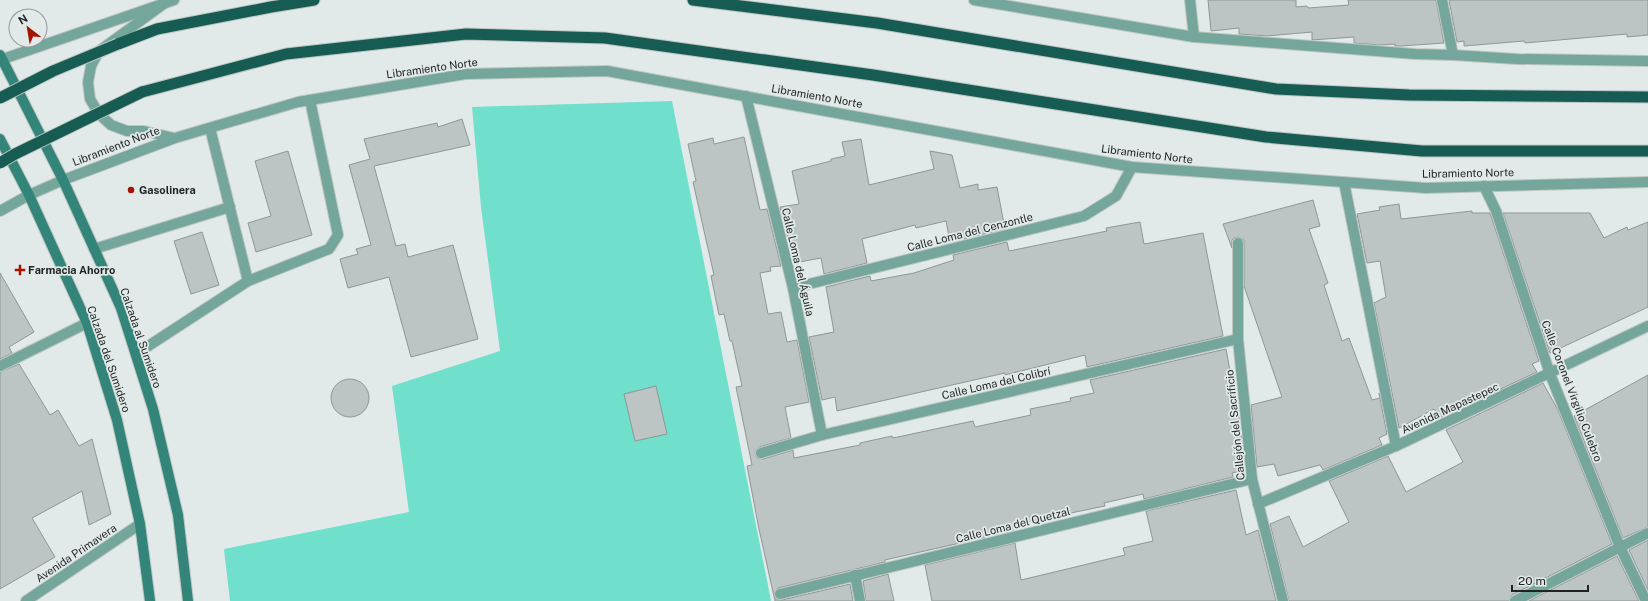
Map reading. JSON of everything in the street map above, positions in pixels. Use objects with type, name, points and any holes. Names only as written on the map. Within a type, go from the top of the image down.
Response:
[{"type":"highway","points":[[0,98],[53,71],[157,29],[271,6],[314,0]]},
{"type":"highway","points":[[693,0],[877,23],[1276,89],[1408,95],[1648,97]]},
{"type":"highway","name":"Libramiento Norte","points":[[0,163],[15,154],[142,92],[286,54],[466,34],[605,38],[873,75],[1266,137],[1422,151],[1648,151]]},
{"type":"main road","name":"Calzada al Sumidero","points":[[1,58],[63,180],[121,308],[153,409],[178,515],[188,601]]},
{"type":"main road","name":"Calzada del Sumidero","points":[[0,139],[29,195],[87,323],[117,420],[140,524],[150,601]]},
{"type":"street","points":[[974,0],[1194,37],[1415,54],[1453,54],[1517,59],[1648,60]]},
{"type":"street","points":[[1190,0],[1194,37]]},
{"type":"street","points":[[1442,0],[1453,54]]},
{"type":"street","points":[[1,58],[169,2]]},
{"type":"street","points":[[169,2],[99,51],[91,66],[88,82],[90,99],[99,114],[111,125],[127,131],[144,131],[175,138]]},
{"type":"street","name":"Libramiento Norte","points":[[0,211],[29,195],[63,180],[175,138],[298,102],[465,74],[607,71],[1132,167],[1198,173],[1426,188],[1648,182]]},
{"type":"street","name":"Calle Loma del Águila","points":[[746,96],[793,288],[822,435]]},
{"type":"street","points":[[136,354],[248,281],[329,249],[338,235],[310,100]]},
{"type":"street","points":[[210,128],[248,281]]},
{"type":"street","name":"Calle Loma del Cenzontle","points":[[793,288],[1084,216],[1116,196],[1132,167]]},
{"type":"street","points":[[1344,182],[1396,446]]},
{"type":"street","name":"Calle Coronel Virgilio Culebro","points":[[1484,186],[1496,211],[1550,374],[1620,547],[1646,601]]},
{"type":"street","points":[[94,249],[230,207]]},
{"type":"street","name":"Callejón del Sacrificio","points":[[1238,243],[1238,339],[1252,479],[1283,601]]},
{"type":"street","points":[[0,366],[87,323]]},
{"type":"street","name":"Avenida Mapastepec","points":[[1258,504],[1396,446],[1550,374],[1648,326]]},
{"type":"street","name":"Calle Loma del Colibrí","points":[[761,453],[822,435],[1238,339]]},
{"type":"street","name":"Calle Loma del Quetzal","points":[[780,594],[1252,479]]},
{"type":"street","name":"Avenida Primavera","points":[[26,601],[140,524]]},
{"type":"street","points":[[1515,601],[1648,533]]},
{"type":"street","points":[[855,575],[860,601]]},
{"type":"green space","points":[[672,101],[771,601],[230,601],[224,549],[409,512],[392,386],[500,351],[481,207],[472,107]]},
{"type":"building","points":[[1208,0],[1296,0],[1296,7],[1307,6],[1308,8],[1349,5],[1348,0],[1436,0],[1444,43],[1395,46],[1395,44],[1380,45],[1354,43],[1354,37],[1312,40],[1312,32],[1267,36],[1239,34],[1239,28],[1211,31]]},
{"type":"building","points":[[1449,0],[1648,0],[1648,35],[1627,37],[1627,34],[1525,43],[1524,41],[1464,46],[1464,41],[1457,42]]},
{"type":"building","points":[[462,119],[470,145],[374,166],[396,246],[405,244],[408,257],[453,245],[478,339],[411,357],[389,277],[348,288],[340,259],[358,254],[356,249],[371,245],[349,165],[370,159],[364,139],[437,123],[438,127]]},
{"type":"building","points":[[744,137],[760,210],[767,209],[781,266],[770,267],[771,271],[760,273],[768,314],[781,312],[787,342],[797,340],[809,402],[785,407],[791,438],[759,447],[755,452],[757,458],[763,459],[793,450],[794,458],[860,445],[860,443],[892,436],[893,438],[973,421],[975,427],[1031,415],[1030,409],[1071,401],[1070,398],[1094,393],[1090,380],[1226,349],[1238,409],[1245,470],[1232,473],[1233,477],[1144,499],[1143,494],[1104,503],[1105,506],[1012,525],[1013,531],[885,560],[885,562],[778,588],[774,593],[776,599],[782,600],[850,584],[853,601],[775,601],[747,466],[752,465],[736,387],[742,386],[732,341],[730,341],[724,314],[719,315],[711,276],[714,275],[693,182],[696,181],[688,144],[713,138],[714,144]]},
{"type":"building","points":[[861,139],[869,185],[934,169],[930,151],[952,155],[960,188],[978,184],[978,190],[997,187],[1005,229],[950,242],[946,221],[916,228],[915,225],[862,239],[867,263],[824,274],[821,258],[794,263],[780,207],[799,204],[792,171],[845,156],[842,142]]},
{"type":"building","points":[[288,151],[312,235],[256,252],[248,223],[271,216],[255,161]]},
{"type":"building","points":[[1313,200],[1320,226],[1309,229],[1328,283],[1324,285],[1342,341],[1349,338],[1372,400],[1380,398],[1387,434],[1379,438],[1382,445],[1323,470],[1320,465],[1278,476],[1274,464],[1257,467],[1251,405],[1282,397],[1244,286],[1244,240],[1238,237],[1234,238],[1232,240],[1232,248],[1223,224]]},
{"type":"building","points":[[1399,204],[1401,219],[1472,211],[1472,213],[1490,213],[1539,361],[1532,364],[1537,372],[1439,418],[1434,409],[1399,428],[1374,303],[1386,297],[1380,261],[1367,263],[1357,214],[1380,210],[1379,207]]},
{"type":"building","points":[[1503,213],[1590,213],[1604,238],[1627,227],[1628,230],[1648,222],[1648,307],[1550,353]]},
{"type":"building","points":[[1140,222],[1144,244],[1203,233],[1223,336],[1087,367],[1085,355],[1005,375],[1005,373],[837,411],[835,397],[822,400],[809,337],[834,332],[826,287],[870,276],[871,281],[914,273],[954,260],[953,255],[1007,242],[1009,251],[1107,231],[1106,228]]},
{"type":"building","points":[[202,232],[219,285],[191,294],[174,241]]},
{"type":"building","points":[[0,273],[34,332],[9,347],[12,353],[0,359]]},
{"type":"building","points":[[19,364],[50,415],[58,410],[79,446],[92,439],[111,514],[89,525],[82,491],[32,518],[55,557],[0,589],[0,372]]},
{"type":"building","points":[[1648,375],[1648,527],[1623,538],[1574,416]]},
{"type":"building","points":[[346,379],[354,379],[364,384],[368,391],[368,405],[364,412],[354,417],[346,417],[336,412],[334,409],[331,402],[331,394],[336,384],[339,382]]},
{"type":"building","points":[[1543,383],[1558,410],[1612,544],[1512,595],[1509,601],[1289,601],[1270,524],[1289,516],[1303,547],[1349,522],[1329,481],[1388,456],[1406,492],[1463,462],[1446,430]]},
{"type":"building","points":[[656,386],[667,434],[635,441],[624,394]]},
{"type":"building","points":[[1236,490],[1246,535],[1258,530],[1276,601],[932,601],[925,565],[1015,543],[1021,580],[1067,569],[1125,555],[1123,548],[1153,541],[1146,511]]},
{"type":"building","points":[[1648,540],[1648,590],[1629,550]]},
{"type":"building","points":[[1617,556],[1639,601],[1529,601]]},
{"type":"building","points":[[888,574],[894,601],[866,601],[863,581]]},
{"type":"place","name":"Gasolinera","points":[[131,190]]},
{"type":"place","name":"Farmacia Ahorro","points":[[20,270]]}]
